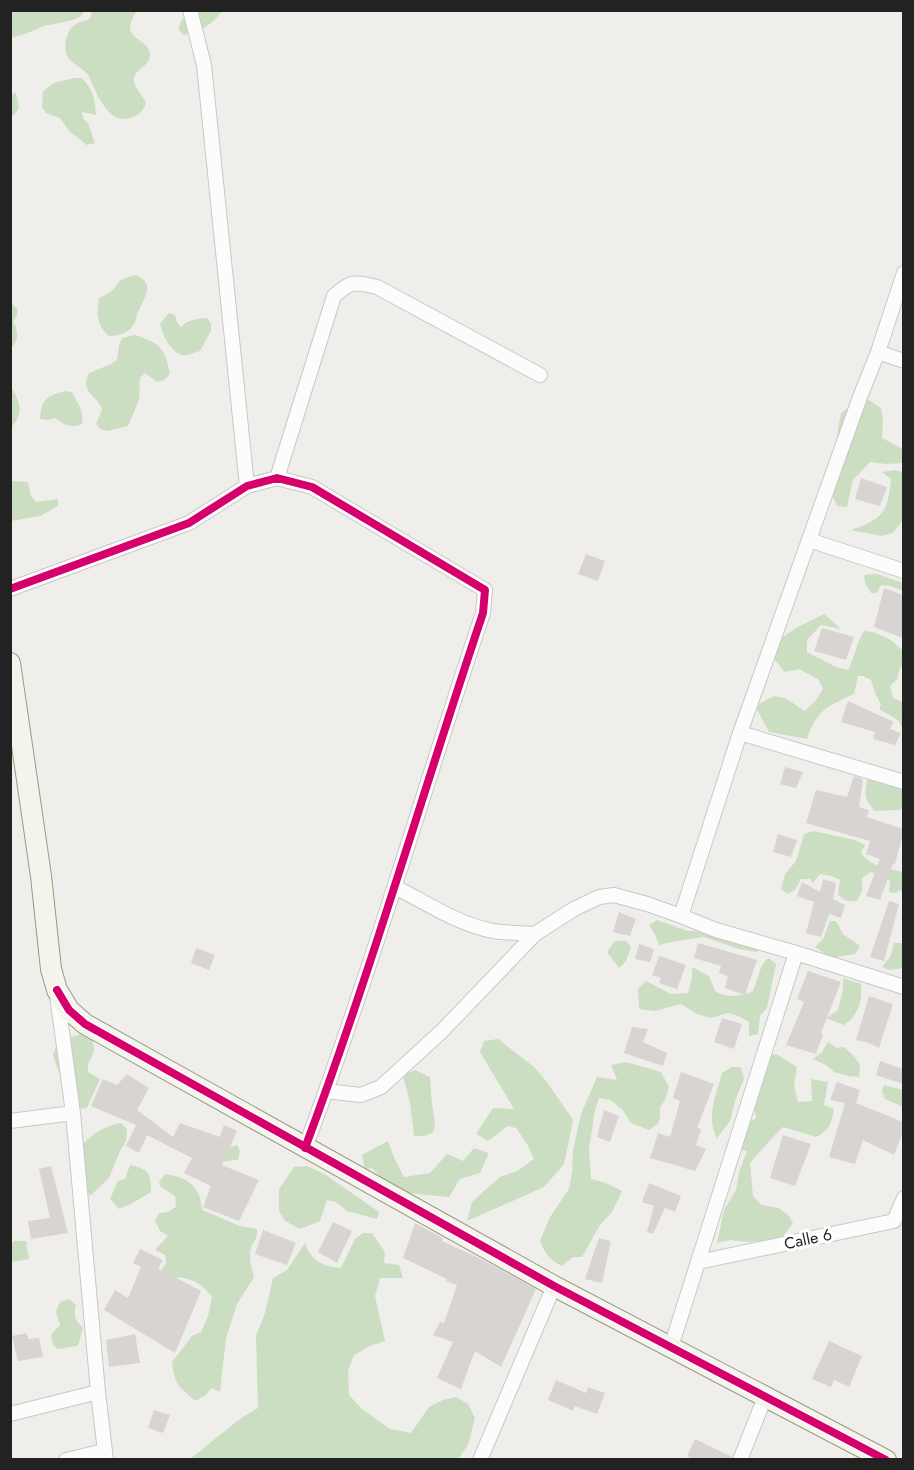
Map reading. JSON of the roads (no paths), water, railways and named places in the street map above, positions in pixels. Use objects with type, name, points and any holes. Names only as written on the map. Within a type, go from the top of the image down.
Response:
[{"type":"street","points":[[190,10],[204,65],[247,486]]},
{"type":"street","points":[[681,916],[740,733],[878,352],[903,273]]},
{"type":"street","points":[[277,478],[334,296],[347,285],[358,282],[377,288],[540,375]]},
{"type":"street","points":[[878,352],[903,361]]},
{"type":"street","points":[[10,589],[189,524],[247,486],[277,478],[312,487],[485,590],[483,613],[395,886],[305,1148]]},
{"type":"street","points":[[809,540],[903,571]]},
{"type":"street","points":[[10,663],[41,876],[51,969],[57,990],[74,1113],[105,1455],[66,1460]]},
{"type":"street","points":[[740,733],[903,782]]},
{"type":"street","points":[[395,886],[441,913],[467,923],[493,931],[535,934]]},
{"type":"street","points":[[326,1091],[362,1095],[381,1087],[442,1031],[535,934],[574,909],[599,897],[614,895],[647,904],[716,930],[903,987]]},
{"type":"street","points":[[671,1347],[796,953]]},
{"type":"street","points":[[57,990],[69,1010],[85,1024],[554,1286],[886,1460]]},
{"type":"street","points":[[10,1121],[74,1113]]},
{"type":"street","name":"Calle 6","points":[[698,1262],[898,1220],[903,1198]]},
{"type":"street","points":[[480,1460],[554,1286]]},
{"type":"street","points":[[10,1413],[98,1392]]},
{"type":"street","points":[[741,1460],[765,1397]]}]
